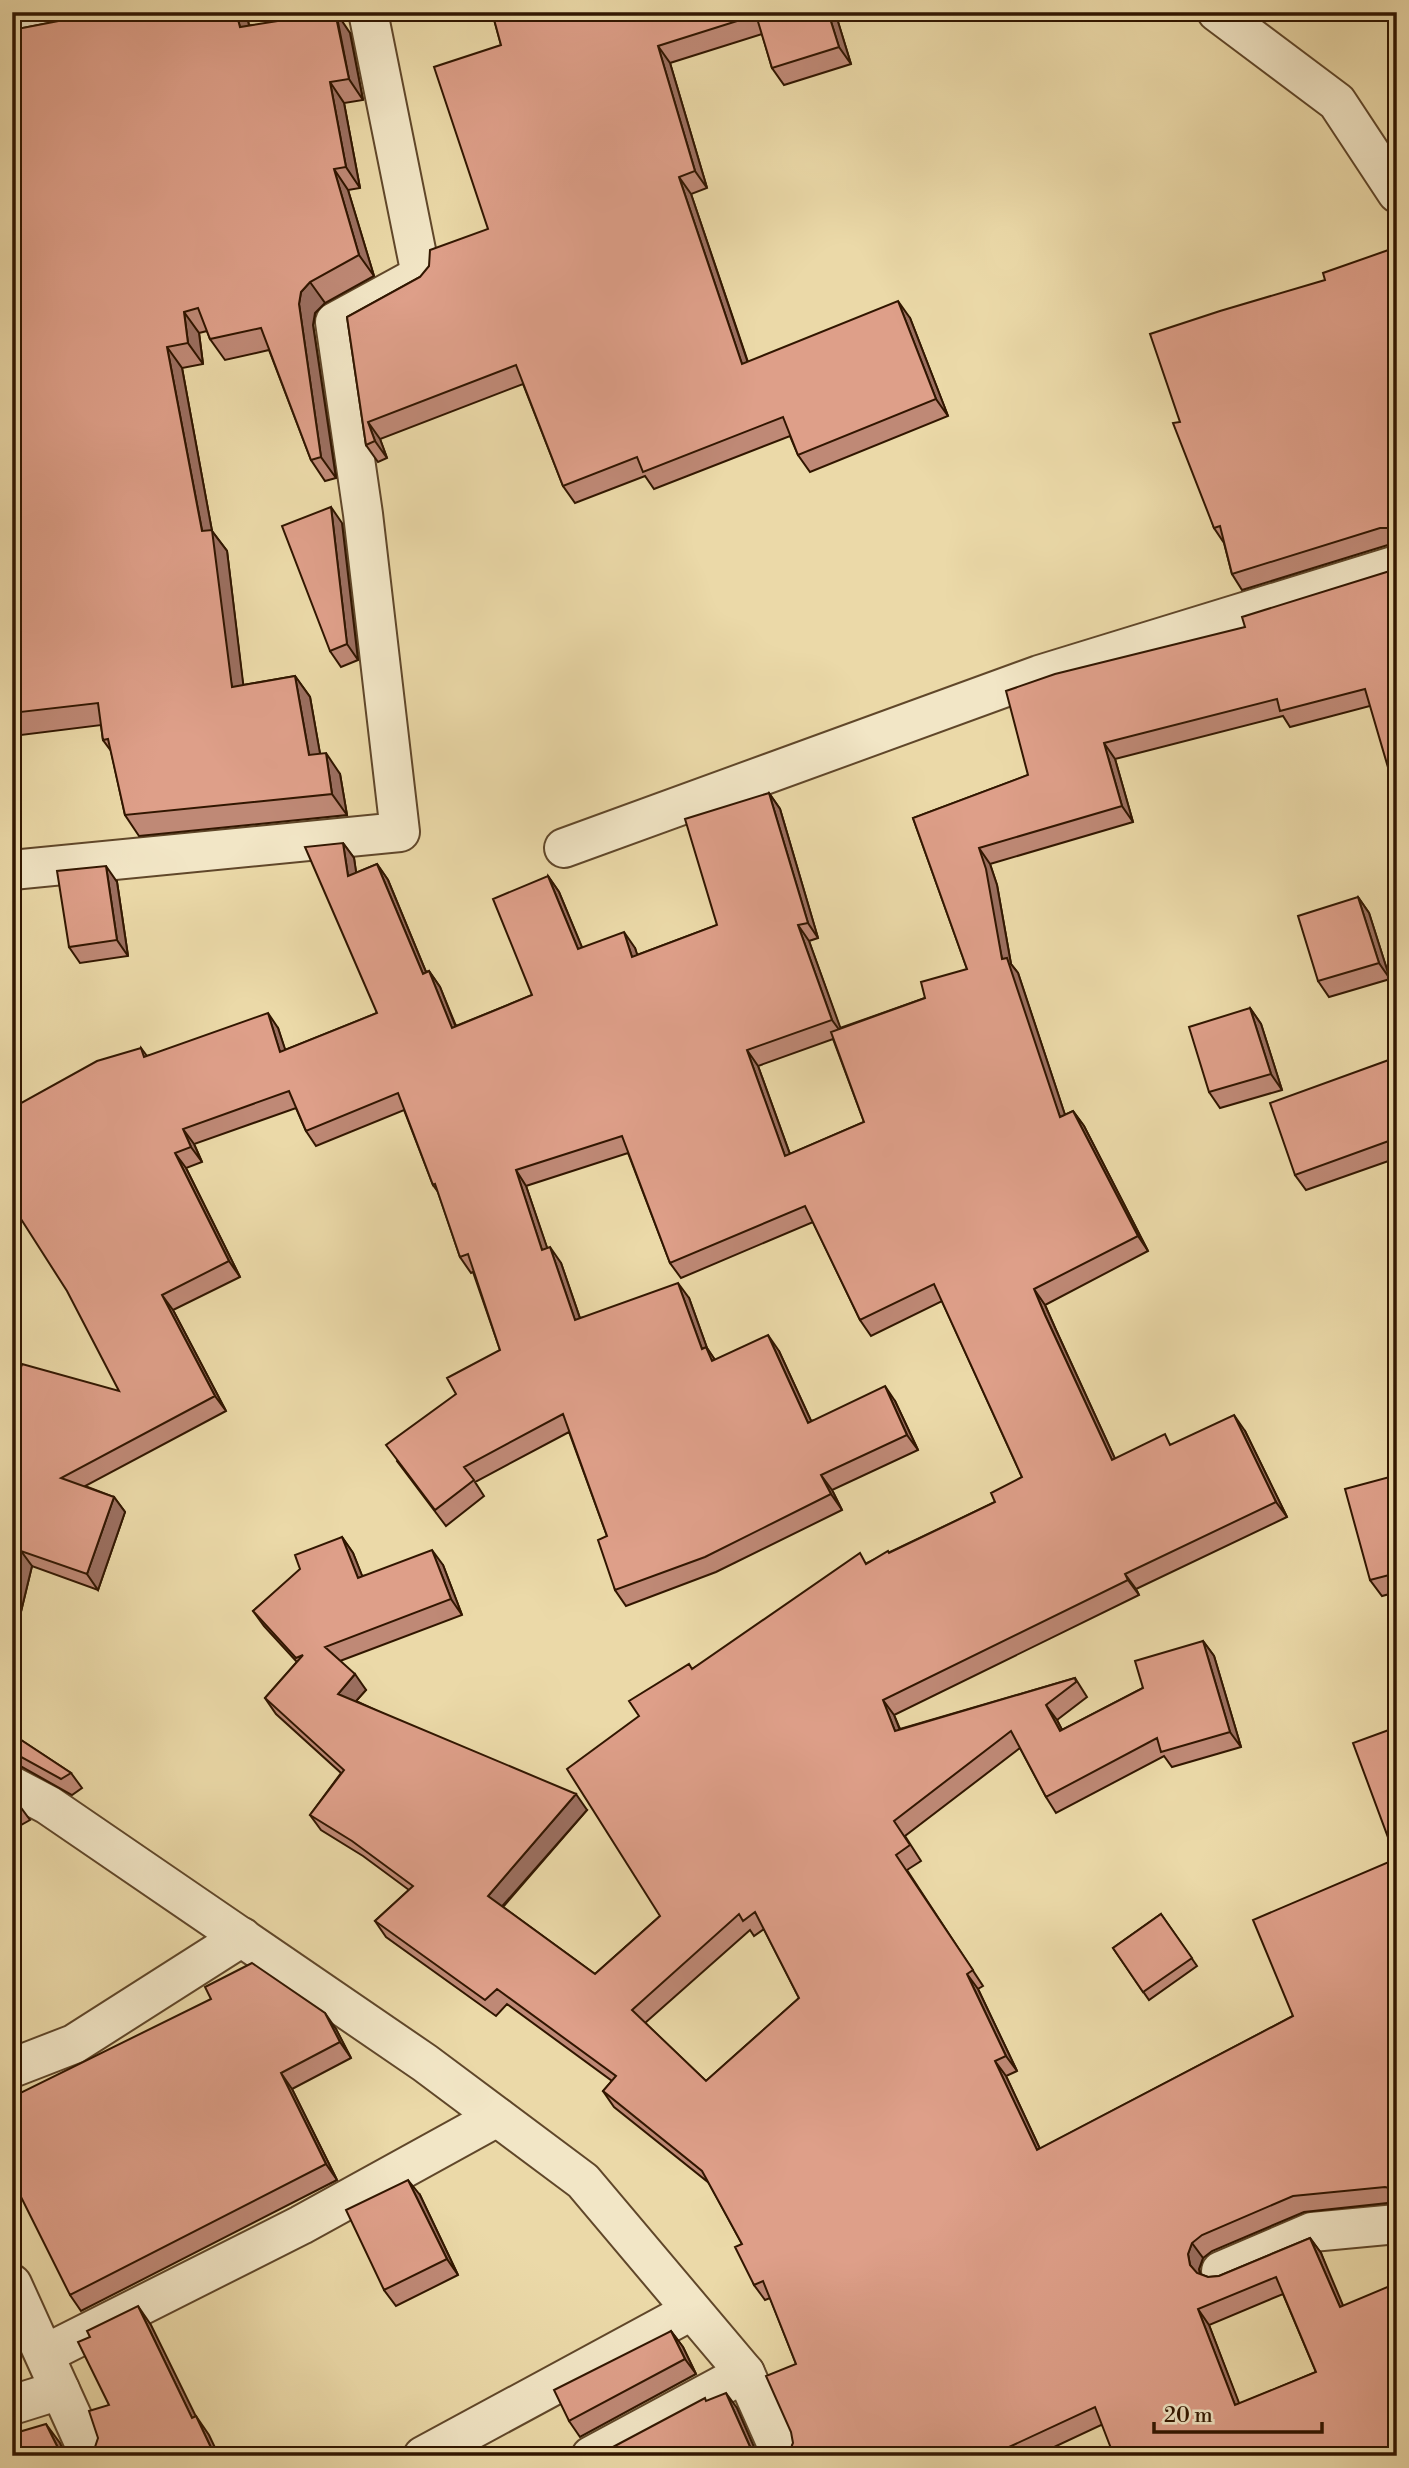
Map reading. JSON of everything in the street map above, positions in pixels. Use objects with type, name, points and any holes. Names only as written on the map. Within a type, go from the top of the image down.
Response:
[{"type":"street","points":[[12,32],[104,12]]},
{"type":"street","points":[[12,870],[400,832],[363,514],[335,322],[421,275],[369,12]]},
{"type":"street","points":[[1217,12],[1337,102],[1397,193]]},
{"type":"street","points":[[564,848],[1039,675],[1397,565]]},
{"type":"street","points":[[12,1786],[48,1805],[425,2063],[583,2181],[745,2373],[782,2456]]},
{"type":"street","points":[[12,2068],[74,2044],[242,1937]]},
{"type":"street","points":[[45,2354],[301,2225],[497,2117]]},
{"type":"street","points":[[1221,2271],[1312,2232],[1397,2224]]},
{"type":"street","points":[[12,2284],[90,2456]]},
{"type":"street","points":[[423,2456],[691,2311]]},
{"type":"street","points":[[591,2456],[745,2373]]},
{"type":"street","points":[[12,2405],[60,2390]]},
{"type":"building","points":[[105,12],[236,12],[240,27],[335,12],[349,79],[330,82],[346,167],[334,169],[359,255],[310,282],[301,292],[299,304],[321,457],[311,460],[261,328],[210,339],[198,308],[184,312],[188,343],[167,347],[202,531],[212,530],[232,687],[295,676],[309,755],[326,753],[332,794],[125,815],[108,739],[103,740],[98,703],[12,713],[12,30]]},
{"type":"building","points":[[492,12],[828,12],[839,47],[772,68],[756,15],[658,46],[695,171],[679,177],[742,364],[898,301],[936,399],[798,455],[783,417],[643,472],[637,457],[563,486],[516,365],[368,422],[375,441],[366,445],[347,317],[420,277],[429,266],[430,250],[488,229],[434,67],[501,45]]},
{"type":"building","points":[[1397,247],[1397,531],[1380,528],[1232,574],[1220,526],[1214,528],[1173,423],[1180,422],[1150,334],[1325,280],[1323,273]]},
{"type":"building","points":[[331,507],[347,644],[330,651],[282,526]]},
{"type":"building","points":[[1397,568],[1397,798],[1365,689],[1280,711],[1277,699],[1104,743],[1122,806],[979,848],[986,869],[1002,959],[1007,958],[1060,1117],[1073,1111],[1138,1236],[1034,1289],[1045,1315],[1112,1460],[1165,1434],[1170,1445],[1234,1415],[1276,1502],[1125,1574],[1128,1580],[883,1700],[895,1731],[1075,1678],[1076,1682],[1046,1705],[1060,1731],[1143,1688],[1135,1661],[1203,1641],[1230,1732],[1161,1752],[1157,1738],[1046,1797],[1011,1731],[894,1821],[910,1845],[896,1855],[973,1970],[967,1974],[1006,2056],[995,2061],[1037,2150],[1293,2016],[1253,1920],[1396,1859],[1353,1743],[1397,1727],[1397,2190],[1385,2187],[1293,2196],[1202,2235],[1192,2243],[1188,2254],[1190,2265],[1197,2273],[1208,2277],[1219,2276],[1310,2238],[1340,2307],[1397,2283],[1397,2456],[1114,2456],[1095,2407],[1009,2447],[1011,2450],[996,2456],[786,2456],[793,2443],[791,2432],[766,2376],[796,2364],[763,2281],[754,2285],[735,2247],[742,2244],[702,2171],[603,2091],[616,2076],[497,1989],[485,2000],[375,1921],[413,1886],[352,1841],[310,1815],[344,1770],[265,1698],[303,1655],[296,1658],[253,1611],[300,1569],[295,1555],[342,1537],[358,1578],[432,1550],[451,1599],[325,1647],[355,1674],[338,1694],[576,1794],[488,1896],[595,1974],[660,1916],[567,1769],[639,1716],[629,1701],[689,1664],[692,1669],[860,1553],[866,1564],[888,1551],[889,1553],[995,1502],[991,1493],[1022,1477],[934,1284],[860,1320],[805,1206],[670,1263],[622,1136],[516,1170],[542,1250],[550,1247],[575,1320],[678,1283],[702,1349],[706,1347],[712,1361],[768,1335],[808,1423],[885,1386],[907,1435],[821,1475],[831,1494],[705,1557],[615,1590],[598,1540],[607,1536],[563,1414],[464,1467],[474,1480],[435,1510],[386,1445],[456,1394],[447,1378],[500,1350],[468,1254],[460,1257],[435,1184],[433,1185],[398,1093],[306,1131],[289,1091],[183,1129],[191,1147],[175,1153],[229,1261],[162,1295],[215,1396],[61,1478],[114,1497],[87,1574],[21,1551],[12,1588],[12,1397],[22,1364],[119,1391],[67,1291],[12,1205],[12,1108],[97,1061],[141,1048],[144,1057],[268,1013],[280,1052],[377,1013],[305,847],[343,843],[348,876],[377,864],[423,974],[429,971],[452,1028],[532,995],[493,899],[548,876],[578,949],[624,932],[632,957],[717,925],[685,819],[769,793],[808,923],[798,925],[832,1020],[747,1050],[785,1156],[864,1122],[831,1032],[925,998],[921,982],[967,969],[913,818],[1028,775],[1006,691],[1055,674],[1245,627],[1242,617]],"holes":[[[755,1912],[799,1998],[706,2081],[632,2010],[739,1914],[743,1921]],[[1276,2277],[1316,2372],[1235,2405],[1198,2309]]]},
{"type":"building","points":[[106,866],[117,940],[69,947],[57,871]]},
{"type":"building","points":[[1358,897],[1379,963],[1318,981],[1298,916]]},
{"type":"building","points":[[1250,1008],[1271,1074],[1209,1092],[1189,1027]]},
{"type":"building","points":[[1397,1057],[1397,1138],[1295,1175],[1270,1103]]},
{"type":"building","points":[[1397,1475],[1397,1573],[1370,1580],[1345,1489]]},
{"type":"building","points":[[12,1734],[71,1773],[61,1779],[12,1752]]},
{"type":"building","points":[[1161,1914],[1192,1958],[1143,1992],[1113,1948]]},
{"type":"building","points":[[252,1963],[325,2013],[340,2042],[281,2073],[326,2164],[70,2295],[12,2179],[12,2097],[211,1999],[205,1987]]},
{"type":"building","points":[[408,2180],[447,2259],[384,2290],[346,2210]]},
{"type":"building","points":[[138,2306],[192,2418],[196,2416],[215,2456],[86,2456],[94,2450],[98,2438],[89,2411],[109,2405],[78,2342],[90,2337],[87,2331]]},
{"type":"building","points":[[671,2331],[685,2359],[569,2421],[554,2390]]},
{"type":"building","points":[[726,2393],[756,2456],[596,2456],[705,2398],[706,2401]]},
{"type":"building","points":[[46,2424],[57,2446],[67,2456],[18,2456],[12,2434]]}]
